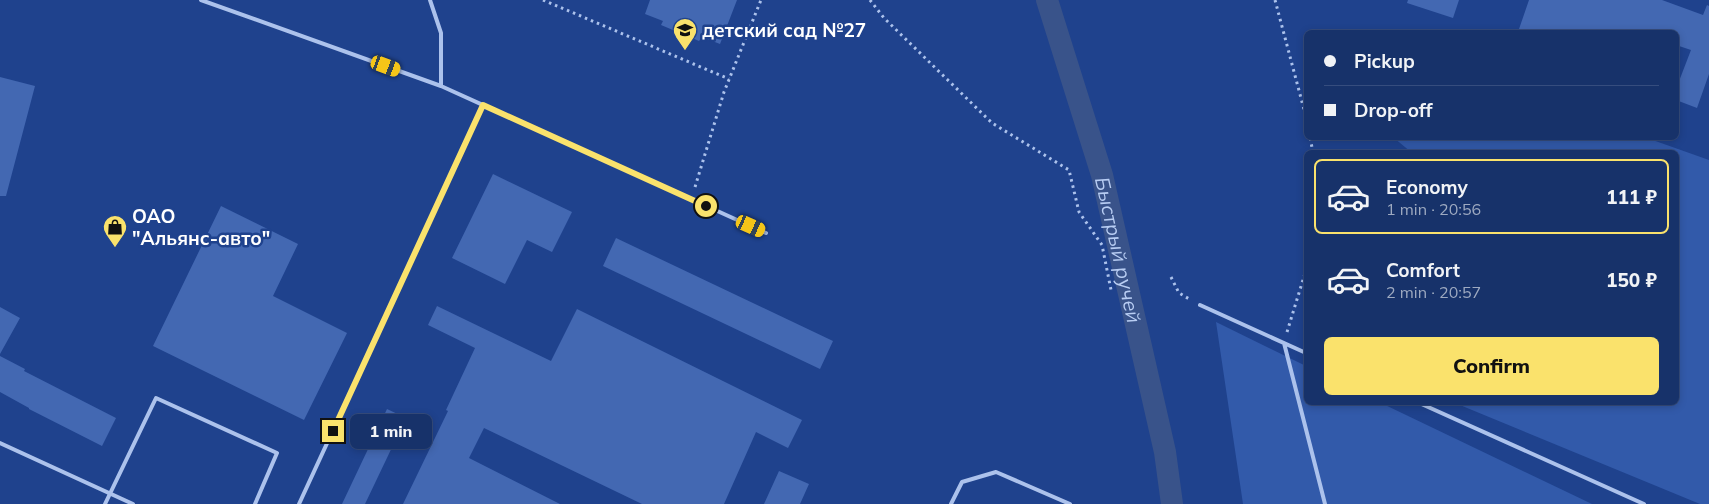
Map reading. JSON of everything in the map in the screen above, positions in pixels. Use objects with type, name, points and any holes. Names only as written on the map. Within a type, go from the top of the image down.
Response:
[{"type":"lane","points":[[201,0],[441,86],[766,233]]},
{"type":"lane","points":[[430,0],[441,33],[441,86]]},
{"type":"lane","points":[[299,504],[483,105]]},
{"type":"lane","points":[[1200,305],[1304,352]]},
{"type":"lane","points":[[1284,343],[1325,504]]},
{"type":"lane","points":[[105,504],[156,398],[277,453],[255,504]]},
{"type":"lane","points":[[1424,405],[1644,504]]},
{"type":"lane","points":[[0,443],[133,504]]},
{"type":"lane","points":[[951,504],[962,482],[996,472],[1070,504]]},
{"type":"path","points":[[543,0],[729,79]]},
{"type":"path","points":[[692,200],[724,92],[761,0]]},
{"type":"path","points":[[870,0],[884,18],[992,123],[1069,170],[1079,212],[1102,244],[1111,290]]},
{"type":"path","points":[[1275,0],[1304,109]]},
{"type":"path","points":[[1171,277],[1179,293],[1200,305]]},
{"type":"path","points":[[1284,343],[1304,277]]},
{"type":"shaded area","points":[[1396,140],[1653,140],[1709,160],[1709,504],[1700,504],[1460,405],[1679,405],[1679,150],[1409,150]]},
{"type":"shaded area","points":[[1216,322],[1304,365],[1304,405],[1385,405],[1592,504],[1243,504]]},
{"type":"building","points":[[650,0],[737,0],[720,44],[702,37],[699,41],[661,25],[663,21],[645,14]]},
{"type":"building","points":[[1408,0],[1459,0],[1453,18],[1407,3]]},
{"type":"building","points":[[1529,0],[1662,0],[1703,15],[1707,5],[1709,6],[1709,74],[1697,108],[1679,101],[1679,81],[1691,50],[1679,46],[1679,30],[1519,29]]},
{"type":"building","points":[[0,77],[35,86],[6,196],[0,196]]},
{"type":"building","points":[[493,174],[572,212],[552,252],[527,240],[505,284],[452,258]]},
{"type":"building","points":[[221,206],[298,244],[273,296],[347,333],[304,420],[153,346]]},
{"type":"building","points":[[616,238],[833,341],[820,369],[603,266]]},
{"type":"building","points":[[437,306],[551,361],[577,309],[802,420],[788,448],[756,432],[724,504],[642,504],[484,428],[469,458],[560,504],[403,504],[448,411],[446,410],[475,348],[428,325]]},
{"type":"building","points":[[0,307],[20,318],[0,354]]},
{"type":"building","points":[[0,356],[25,369],[24,371],[116,418],[102,446],[0,392]]},
{"type":"building","points":[[387,409],[406,418],[365,504],[342,504]]},
{"type":"building","points":[[779,471],[809,484],[800,504],[764,504]]},
{"type":"waterway","name":"Быстрый ручей","points":[[1047,0],[1102,175],[1165,452],[1172,504]]},
{"type":"place","name":"детский сад №27","points":[[685,51]]},
{"type":"place","name":"ОАО \"Альянс-авто\"","points":[[115,248]]},
{"type":"route","points":[[333,431],[483,105],[706,206]]}]
